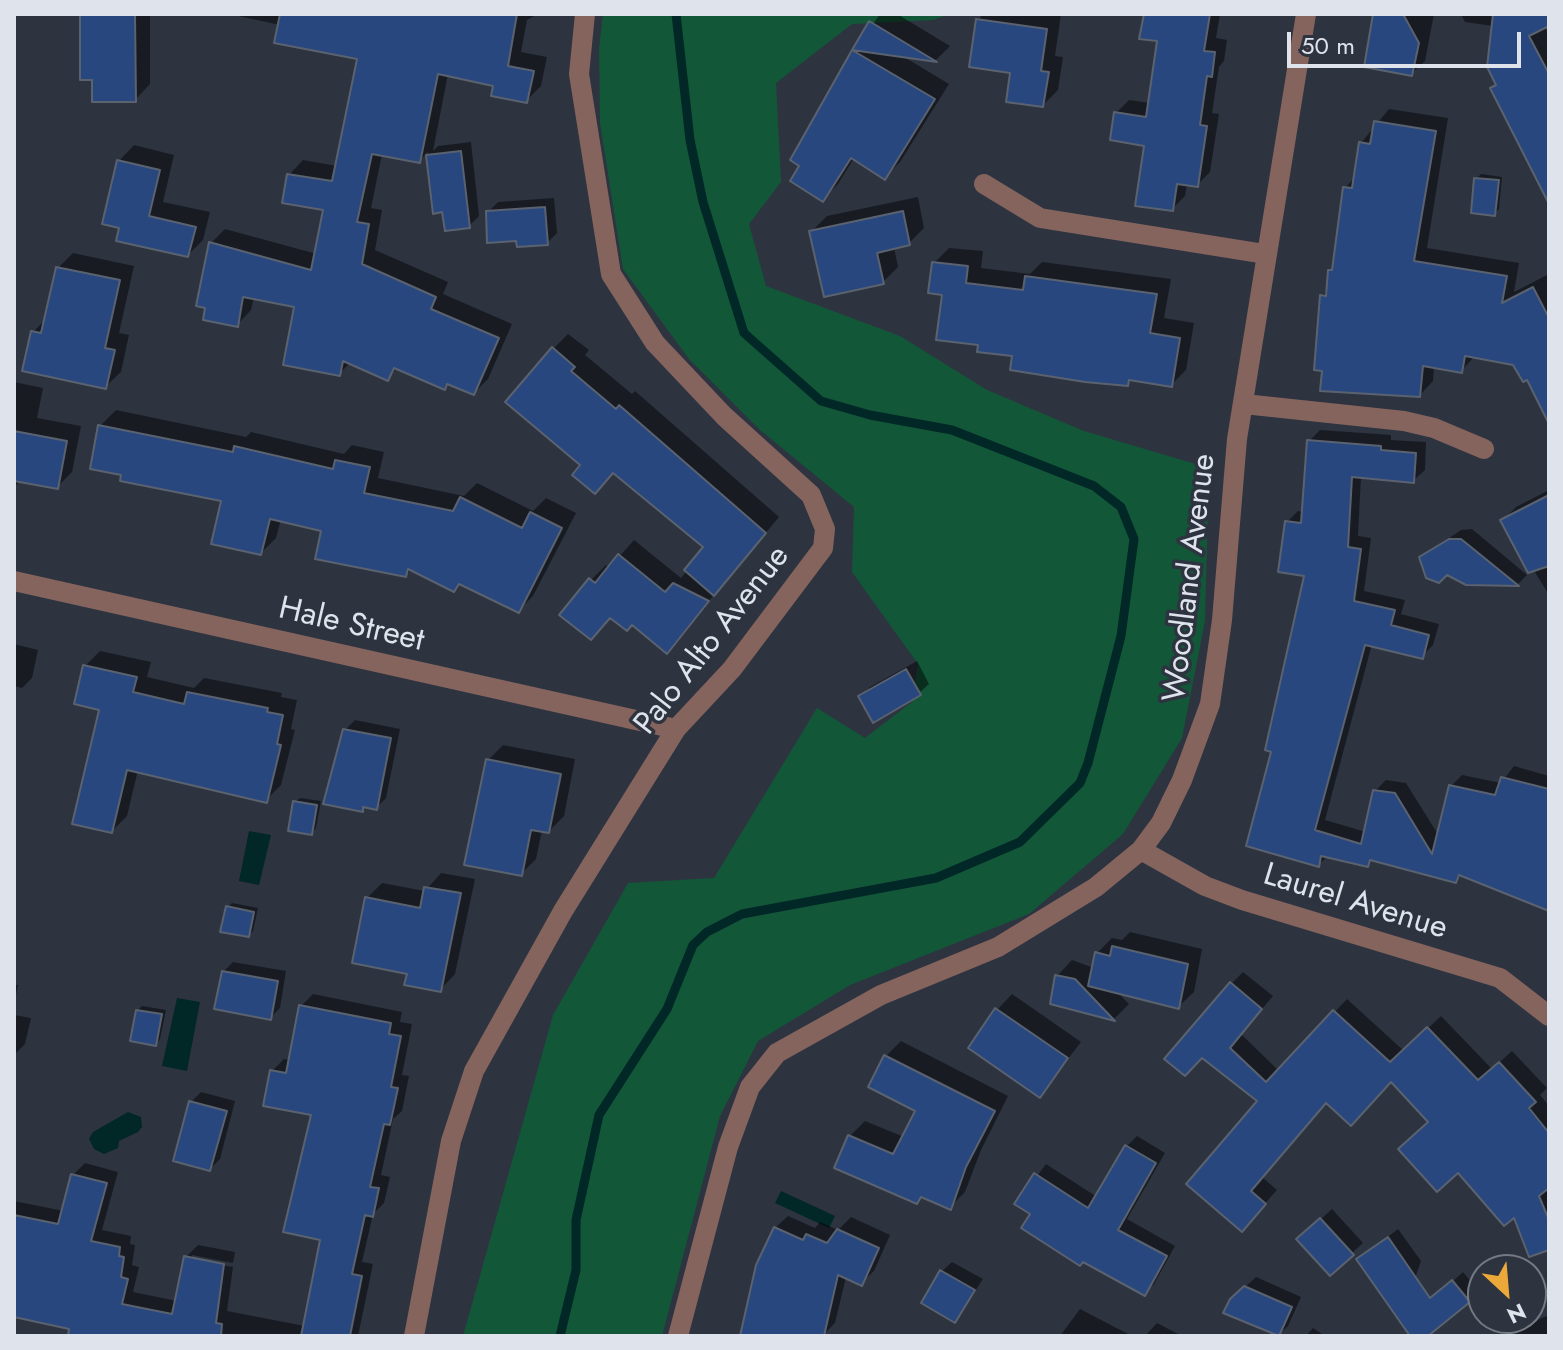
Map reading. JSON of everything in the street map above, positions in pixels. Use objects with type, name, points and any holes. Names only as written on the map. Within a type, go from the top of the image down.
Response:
[{"type":"street","name":"Palo Alto Avenue","points":[[414,1336],[451,1141],[474,1071],[563,911],[676,729],[732,669],[823,548],[825,529],[811,495],[724,416],[655,343],[611,274],[579,74],[585,14]]},
{"type":"street","name":"Woodland Avenue","points":[[678,1336],[728,1147],[750,1087],[777,1053],[881,995],[998,947],[1096,887],[1141,850],[1161,823],[1182,780],[1210,704],[1222,620],[1237,439],[1306,14]]},
{"type":"street","points":[[984,184],[1040,218],[1265,254]]},
{"type":"street","points":[[1244,404],[1404,421],[1434,428],[1484,449]]},
{"type":"street","name":"Hale Street","points":[[14,581],[676,729]]},
{"type":"street","name":"Laurel Avenue","points":[[1141,850],[1205,886],[1242,900],[1500,978],[1549,1016]]},
{"type":"green space","points":[[603,14],[950,14],[933,20],[852,24],[776,83],[781,182],[749,224],[766,286],[900,336],[987,390],[1084,431],[1209,468],[1205,621],[1182,738],[1123,834],[1029,914],[850,985],[758,1041],[720,1116],[662,1336],[463,1336],[553,1015],[628,883],[714,878],[817,708],[865,738],[912,702],[918,664],[852,572],[854,507],[760,430],[689,359],[623,269],[600,123],[599,48]]},
{"type":"shaded area","points":[[249,831],[271,835],[259,885],[239,881]]},
{"type":"shaded area","points":[[177,998],[200,1002],[187,1071],[162,1066]]},
{"type":"shaded area","points":[[128,1112],[141,1117],[142,1127],[138,1132],[119,1141],[118,1148],[104,1154],[94,1149],[89,1139],[93,1132]]},
{"type":"shaded area","points":[[781,1191],[835,1216],[829,1228],[775,1203]]},
{"type":"building","points":[[80,14],[135,14],[136,102],[92,102],[92,80],[80,80]]},
{"type":"building","points":[[280,14],[517,14],[508,66],[534,71],[527,103],[491,96],[493,86],[438,74],[420,163],[372,154],[357,222],[369,224],[362,264],[436,297],[431,309],[499,338],[474,395],[447,384],[445,390],[394,368],[388,381],[343,361],[340,376],[283,365],[294,307],[243,297],[238,327],[203,320],[205,308],[196,306],[209,242],[311,270],[323,210],[282,203],[287,174],[332,181],[357,59],[274,43]]},
{"type":"building","points":[[1144,14],[1210,14],[1204,51],[1215,52],[1212,77],[1207,76],[1200,125],[1207,126],[1198,187],[1177,184],[1173,211],[1135,206],[1144,146],[1110,140],[1114,112],[1146,117],[1157,41],[1139,39]]},
{"type":"building","points":[[1373,14],[1403,14],[1419,43],[1412,76],[1364,67]]},
{"type":"building","points":[[1493,14],[1549,14],[1549,26],[1529,36],[1549,74],[1549,204],[1490,88],[1496,85],[1487,67]]},
{"type":"building","points":[[976,19],[1047,29],[1041,71],[1049,72],[1043,107],[1006,102],[1010,73],[969,67]]},
{"type":"building","points":[[869,21],[937,62],[852,50]]},
{"type":"building","points":[[852,50],[935,99],[885,180],[851,158],[823,202],[790,181],[799,166],[790,160]]},
{"type":"building","points":[[1374,121],[1436,131],[1414,261],[1507,276],[1502,303],[1533,287],[1549,318],[1549,424],[1527,380],[1523,382],[1513,365],[1465,356],[1462,373],[1423,366],[1420,397],[1320,391],[1322,371],[1314,370],[1320,295],[1326,296],[1328,270],[1332,270],[1343,187],[1352,188],[1359,142],[1370,144]]},
{"type":"building","points":[[461,151],[470,228],[445,231],[442,212],[433,214],[426,155]]},
{"type":"building","points":[[117,160],[160,170],[149,216],[196,227],[188,257],[116,241],[119,228],[102,224]]},
{"type":"building","points":[[1474,178],[1499,180],[1495,216],[1471,213]]},
{"type":"building","points":[[545,207],[548,245],[517,247],[516,241],[487,243],[486,211]]},
{"type":"building","points":[[903,211],[910,245],[877,253],[884,284],[824,297],[809,231]]},
{"type":"building","points":[[932,262],[968,266],[966,283],[1023,290],[1025,276],[1157,294],[1150,333],[1180,338],[1172,387],[1129,380],[1128,386],[1085,382],[1010,370],[1012,356],[977,352],[978,345],[936,340],[942,295],[928,293]]},
{"type":"building","points":[[56,267],[120,280],[105,348],[115,350],[106,389],[22,371],[31,331],[41,333]]},
{"type":"building","points":[[552,347],[575,367],[571,371],[616,409],[619,405],[766,533],[714,596],[684,570],[703,547],[613,473],[595,494],[572,475],[580,465],[505,402]]},
{"type":"building","points":[[98,425],[233,452],[234,446],[333,469],[335,460],[370,467],[364,493],[453,511],[460,497],[522,528],[530,512],[562,528],[519,613],[459,584],[454,592],[408,569],[406,577],[315,559],[321,531],[270,519],[261,555],[211,544],[221,501],[120,481],[121,475],[90,469]]},
{"type":"building","points":[[14,431],[67,441],[58,489],[14,481]]},
{"type":"building","points":[[1307,440],[1381,446],[1381,450],[1416,453],[1414,483],[1352,477],[1348,547],[1361,549],[1354,601],[1395,610],[1391,625],[1429,635],[1423,659],[1365,645],[1315,830],[1361,844],[1373,790],[1395,793],[1432,854],[1449,785],[1495,795],[1501,777],[1549,789],[1549,911],[1459,875],[1456,883],[1370,860],[1368,867],[1321,856],[1319,867],[1246,846],[1271,752],[1265,750],[1304,576],[1278,572],[1285,521],[1301,523]]},
{"type":"building","points":[[1549,495],[1549,566],[1528,573],[1500,520]]},
{"type":"building","points":[[1449,539],[1461,539],[1519,586],[1466,585],[1447,575],[1439,583],[1426,578],[1419,557]]},
{"type":"building","points":[[618,554],[665,592],[673,583],[709,601],[667,654],[632,625],[627,631],[610,618],[591,640],[559,615],[589,578],[595,583]]},
{"type":"building","points":[[83,665],[137,677],[133,692],[184,704],[187,692],[268,708],[267,712],[283,715],[277,744],[281,745],[267,803],[127,770],[112,833],[72,824],[99,710],[74,704]]},
{"type":"building","points":[[906,669],[921,695],[873,723],[858,696]]},
{"type":"building","points":[[343,729],[391,738],[377,810],[363,807],[363,812],[323,804]]},
{"type":"building","points":[[486,759],[561,774],[549,833],[531,830],[522,876],[464,865]]},
{"type":"building","points":[[293,801],[317,805],[312,835],[288,831]]},
{"type":"building","points":[[424,887],[461,893],[441,992],[404,985],[407,974],[352,963],[365,897],[420,908]]},
{"type":"building","points":[[226,906],[254,912],[249,937],[220,932]]},
{"type":"building","points":[[1112,946],[1188,964],[1179,1009],[1088,986],[1095,952],[1110,956]]},
{"type":"building","points":[[222,971],[278,981],[271,1020],[214,1009]]},
{"type":"building","points":[[1055,975],[1075,979],[1115,1021],[1050,1004]]},
{"type":"building","points":[[1230,982],[1262,1009],[1230,1048],[1266,1082],[1333,1010],[1390,1062],[1427,1027],[1478,1080],[1499,1062],[1536,1102],[1529,1108],[1549,1133],[1549,1188],[1539,1196],[1549,1220],[1549,1250],[1528,1254],[1514,1218],[1504,1226],[1458,1173],[1437,1192],[1398,1149],[1428,1122],[1391,1082],[1351,1126],[1326,1103],[1251,1191],[1266,1204],[1242,1232],[1186,1184],[1257,1101],[1202,1058],[1185,1076],[1164,1059]]},
{"type":"building","points":[[299,1005],[391,1023],[389,1034],[401,1036],[391,1087],[398,1088],[390,1125],[384,1124],[370,1187],[379,1188],[373,1217],[365,1215],[352,1274],[362,1276],[350,1336],[301,1336],[320,1240],[283,1232],[311,1115],[263,1106],[270,1070],[286,1073]]},
{"type":"building","points":[[995,1008],[1068,1058],[1040,1098],[968,1048]]},
{"type":"building","points":[[136,1010],[162,1014],[156,1046],[130,1041]]},
{"type":"building","points":[[884,1055],[995,1111],[966,1167],[951,1210],[921,1197],[917,1204],[834,1168],[848,1135],[893,1154],[915,1111],[868,1087]]},
{"type":"building","points":[[189,1101],[227,1111],[210,1171],[173,1161]]},
{"type":"building","points":[[1125,1145],[1156,1163],[1118,1230],[1167,1256],[1145,1296],[1083,1262],[1080,1266],[1021,1228],[1030,1214],[1014,1204],[1034,1173],[1088,1208]]},
{"type":"building","points":[[71,1174],[107,1183],[91,1241],[120,1247],[119,1256],[124,1257],[121,1277],[128,1279],[122,1304],[172,1314],[184,1256],[224,1264],[216,1323],[222,1324],[221,1336],[68,1336],[69,1329],[14,1317],[14,1215],[58,1224]]},
{"type":"building","points":[[1320,1218],[1354,1255],[1330,1276],[1296,1239]]},
{"type":"building","points":[[774,1227],[803,1240],[806,1234],[827,1243],[837,1229],[879,1248],[862,1286],[838,1275],[824,1336],[740,1336],[756,1265]]},
{"type":"building","points":[[1388,1237],[1430,1298],[1452,1280],[1467,1298],[1467,1304],[1428,1336],[1410,1336],[1356,1259]]},
{"type":"building","points":[[940,1270],[975,1290],[955,1323],[921,1303]]},
{"type":"building","points":[[1244,1286],[1292,1307],[1279,1336],[1223,1313],[1230,1299]]},
{"type":"waterway","points":[[560,1336],[576,1270],[576,1220],[599,1115],[667,1009],[693,945],[707,932],[742,914],[936,878],[1020,842],[1080,783],[1088,763],[1121,636],[1134,539],[1121,507],[1094,486],[952,430],[870,415],[821,401],[744,333],[703,202],[690,140],[676,14]]}]
